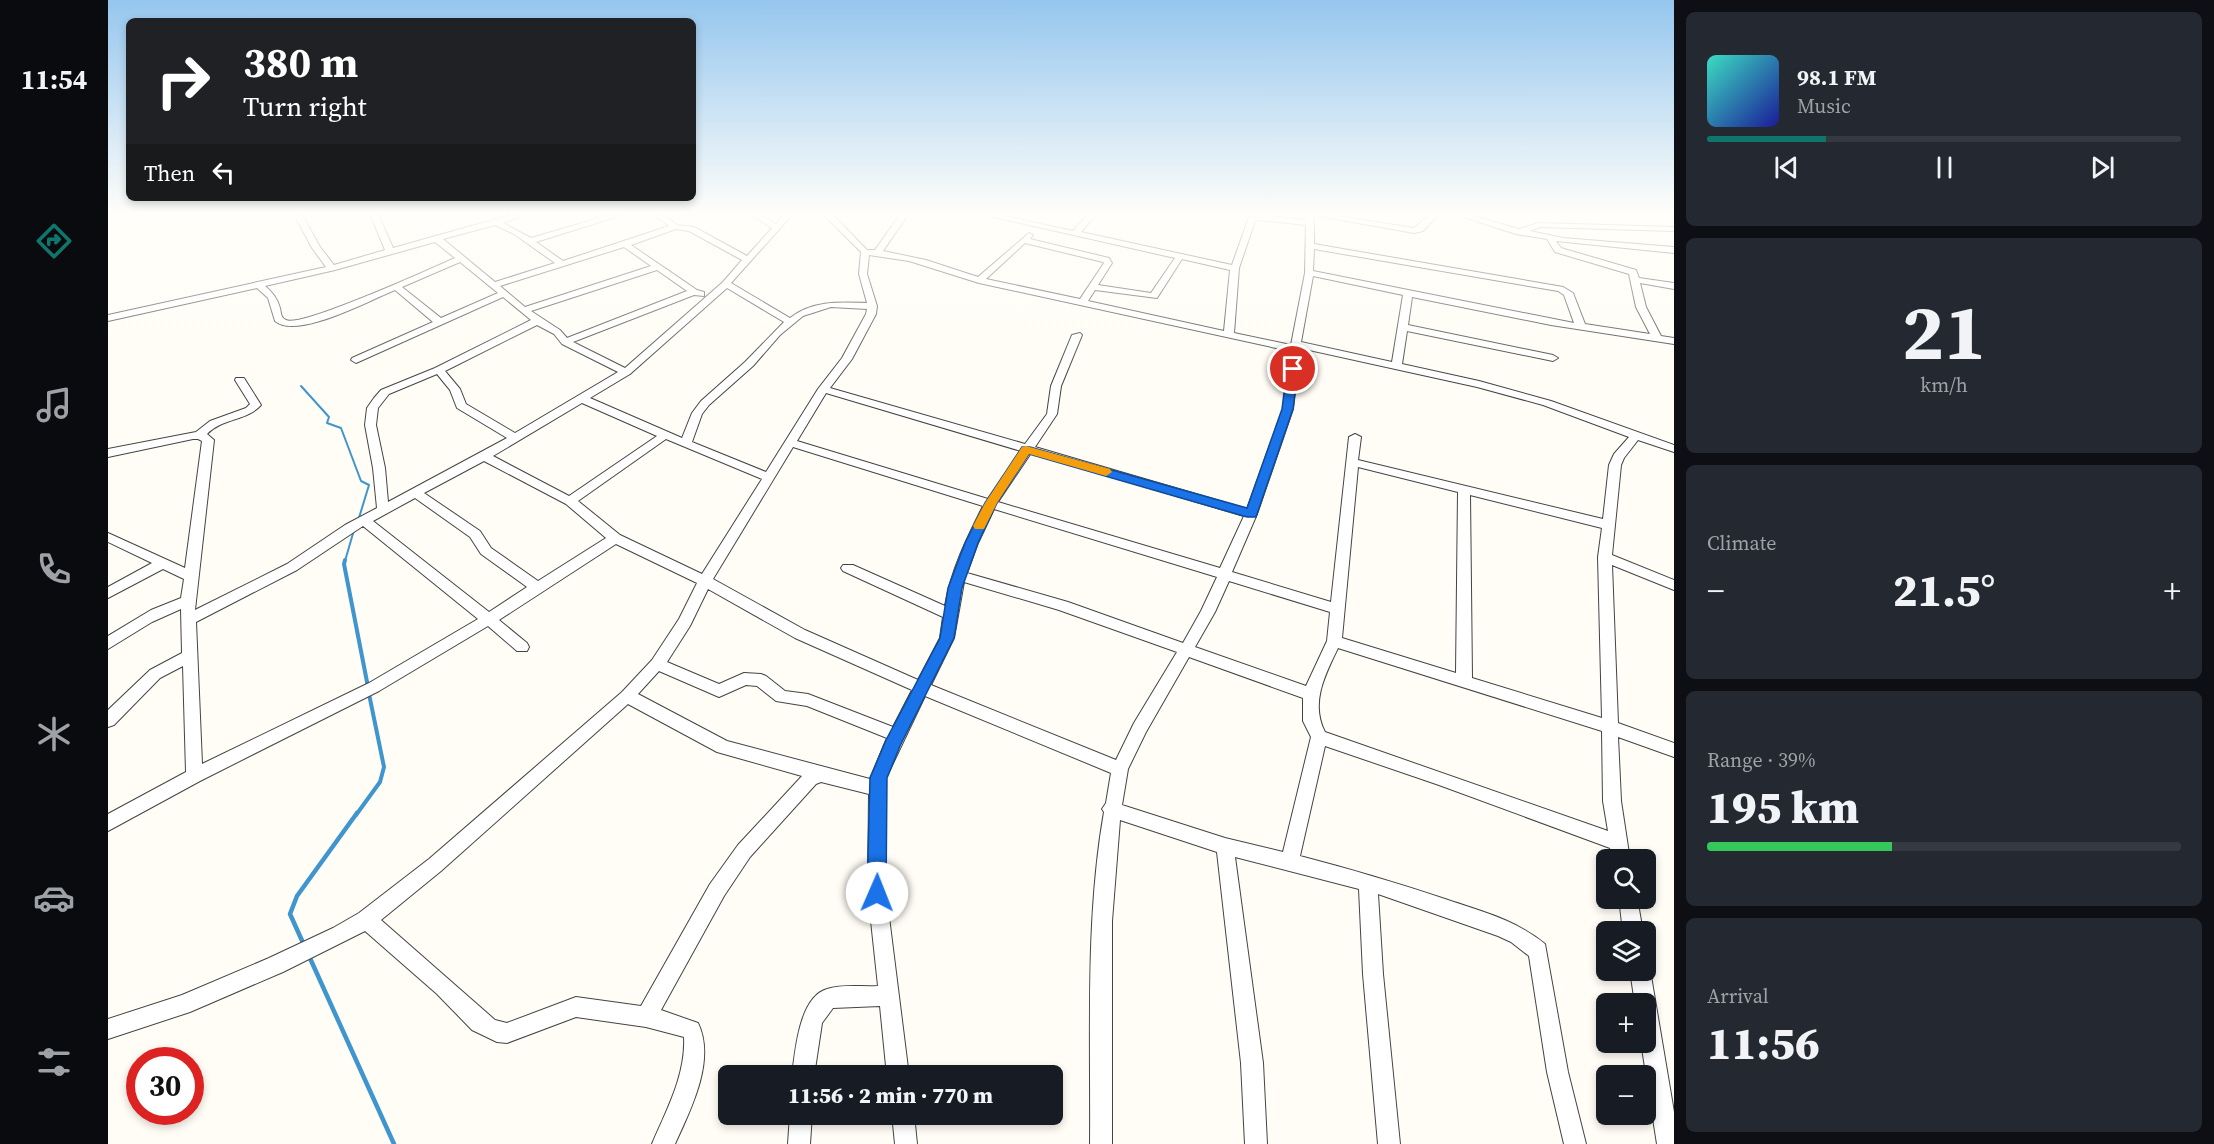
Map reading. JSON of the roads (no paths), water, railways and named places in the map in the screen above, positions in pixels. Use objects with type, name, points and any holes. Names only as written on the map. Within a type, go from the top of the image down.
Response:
[{"type":"street","points":[[108,318],[326,269]]},
{"type":"street","points":[[259,285],[272,297],[278,320],[284,324],[298,324],[325,316],[435,269]]},
{"type":"street","points":[[473,269],[537,321],[557,332],[565,342],[626,372]]},
{"type":"street","points":[[493,285],[544,269]]},
{"type":"street","points":[[525,310],[650,269]]},
{"type":"street","points":[[661,269],[694,292],[712,297]]},
{"type":"street","points":[[190,619],[292,567],[358,523],[484,456],[626,372],[712,297],[739,269]]},
{"type":"street","points":[[108,1029],[183,1005],[340,935],[366,920],[435,865],[627,696],[657,664],[685,622],[705,580],[823,389],[852,351],[871,314],[872,306],[863,269]]},
{"type":"street","points":[[949,269],[979,280],[1082,303],[1479,384],[1547,403],[1674,449]]},
{"type":"street","points":[[979,280],[991,269]]},
{"type":"street","points":[[1082,303],[1104,269]]},
{"type":"street","points":[[1092,287],[1154,296],[1171,269]]},
{"type":"street","points":[[1229,334],[1235,269]]},
{"type":"street","points":[[1101,1144],[1102,921],[1111,809],[1120,769],[1140,728],[1188,649],[1226,574],[1251,514],[1288,409],[1295,346],[1309,269]]},
{"type":"street","points":[[1446,269],[1560,289],[1568,293],[1581,325]]},
{"type":"street","points":[[1615,269],[1674,286]]},
{"type":"street","points":[[1309,273],[1408,294],[1674,341]]},
{"type":"street","points":[[1634,276],[1641,307],[1657,338]]},
{"type":"street","points":[[726,284],[790,322]]},
{"type":"street","points":[[396,286],[439,322]]},
{"type":"street","points":[[565,342],[694,292]]},
{"type":"street","points":[[356,360],[503,294]]},
{"type":"street","points":[[1396,366],[1408,294]]},
{"type":"street","points":[[686,444],[693,422],[705,403],[800,314],[814,307],[839,304],[872,306]]},
{"type":"street","points":[[383,510],[378,462],[369,428],[374,403],[385,392],[439,370],[537,321]]},
{"type":"street","points":[[1401,327],[1553,358]]},
{"type":"street","points":[[897,1065],[877,893],[878,778],[897,735],[947,638],[960,576],[971,543],[991,503],[1052,414],[1056,387],[1077,335]]},
{"type":"street","points":[[439,370],[455,389],[461,406],[515,438]]},
{"type":"street","points":[[108,453],[200,435],[211,423],[248,410],[256,405],[240,380]]},
{"type":"street","points":[[823,389],[1251,514]]},
{"type":"street","points":[[583,399],[770,478]]},
{"type":"street","points":[[1620,849],[1612,801],[1605,556],[1615,465],[1618,457],[1637,434]]},
{"type":"street","points":[[194,777],[188,601],[208,440],[200,435]]},
{"type":"street","points":[[570,501],[665,435]]},
{"type":"street","points":[[1290,862],[1319,737],[1311,721],[1311,694],[1316,676],[1334,641],[1355,437]]},
{"type":"street","points":[[791,443],[1338,609]]},
{"type":"street","points":[[484,456],[570,501],[615,538],[705,580],[800,634],[922,688],[1120,769]]},
{"type":"street","points":[[1351,462],[1608,525]]},
{"type":"street","points":[[1464,489],[1464,681]]},
{"type":"street","points":[[415,493],[475,534],[486,551],[538,588]]},
{"type":"street","points":[[358,523],[435,575],[522,647]]},
{"type":"street","points":[[108,537],[190,576]]},
{"type":"street","points":[[108,823],[194,777],[374,687],[487,620],[615,538]]},
{"type":"street","points":[[1605,556],[1674,585]]},
{"type":"street","points":[[108,593],[161,564]]},
{"type":"street","points":[[848,568],[951,615]]},
{"type":"street","points":[[960,576],[1063,606],[1311,694]]},
{"type":"street","points":[[108,643],[149,616],[167,607],[188,601]]},
{"type":"street","points":[[1334,641],[1609,727],[1674,750]]},
{"type":"street","points":[[108,720],[155,674],[189,656]]},
{"type":"street","points":[[657,664],[719,691],[744,679],[761,680],[781,697],[808,700],[897,735]]},
{"type":"street","points":[[627,696],[723,747],[878,789]]},
{"type":"street","points":[[1319,737],[1440,778],[1615,849]]},
{"type":"street","points":[[646,1017],[717,890],[744,850],[810,778],[820,774]]},
{"type":"street","points":[[1111,809],[1225,846],[1368,882],[1500,927],[1524,939],[1538,951],[1556,1066],[1575,1144]]},
{"type":"street","points":[[1225,846],[1252,1064],[1256,1144]]},
{"type":"street","points":[[1368,882],[1373,974],[1389,1144]]},
{"type":"street","points":[[366,920],[446,988],[473,1017],[499,1033],[507,1033],[576,1007],[646,1017],[690,1030],[696,1037],[696,1047],[681,1102],[663,1144]]},
{"type":"street","points":[[805,1065],[811,1029],[816,1011],[822,1003],[829,998],[889,996]]},
{"type":"street","points":[[1653,1053],[1668,1144]]},
{"type":"street","points":[[799,1144],[800,1125]]},
{"type":"street","points":[[904,1125],[906,1144]]},
{"type":"waterway","points":[[301,386],[329,417],[327,423],[341,428],[361,481],[369,485],[358,521]]},
{"type":"waterway","points":[[345,561],[354,530]]},
{"type":"waterway","points":[[345,560],[368,687]]},
{"type":"waterway","points":[[356,815],[380,782],[384,767],[369,694]]},
{"type":"waterway","points":[[304,945],[290,914],[297,896],[357,813]]},
{"type":"waterway","points":[[309,956],[394,1144]]}]
